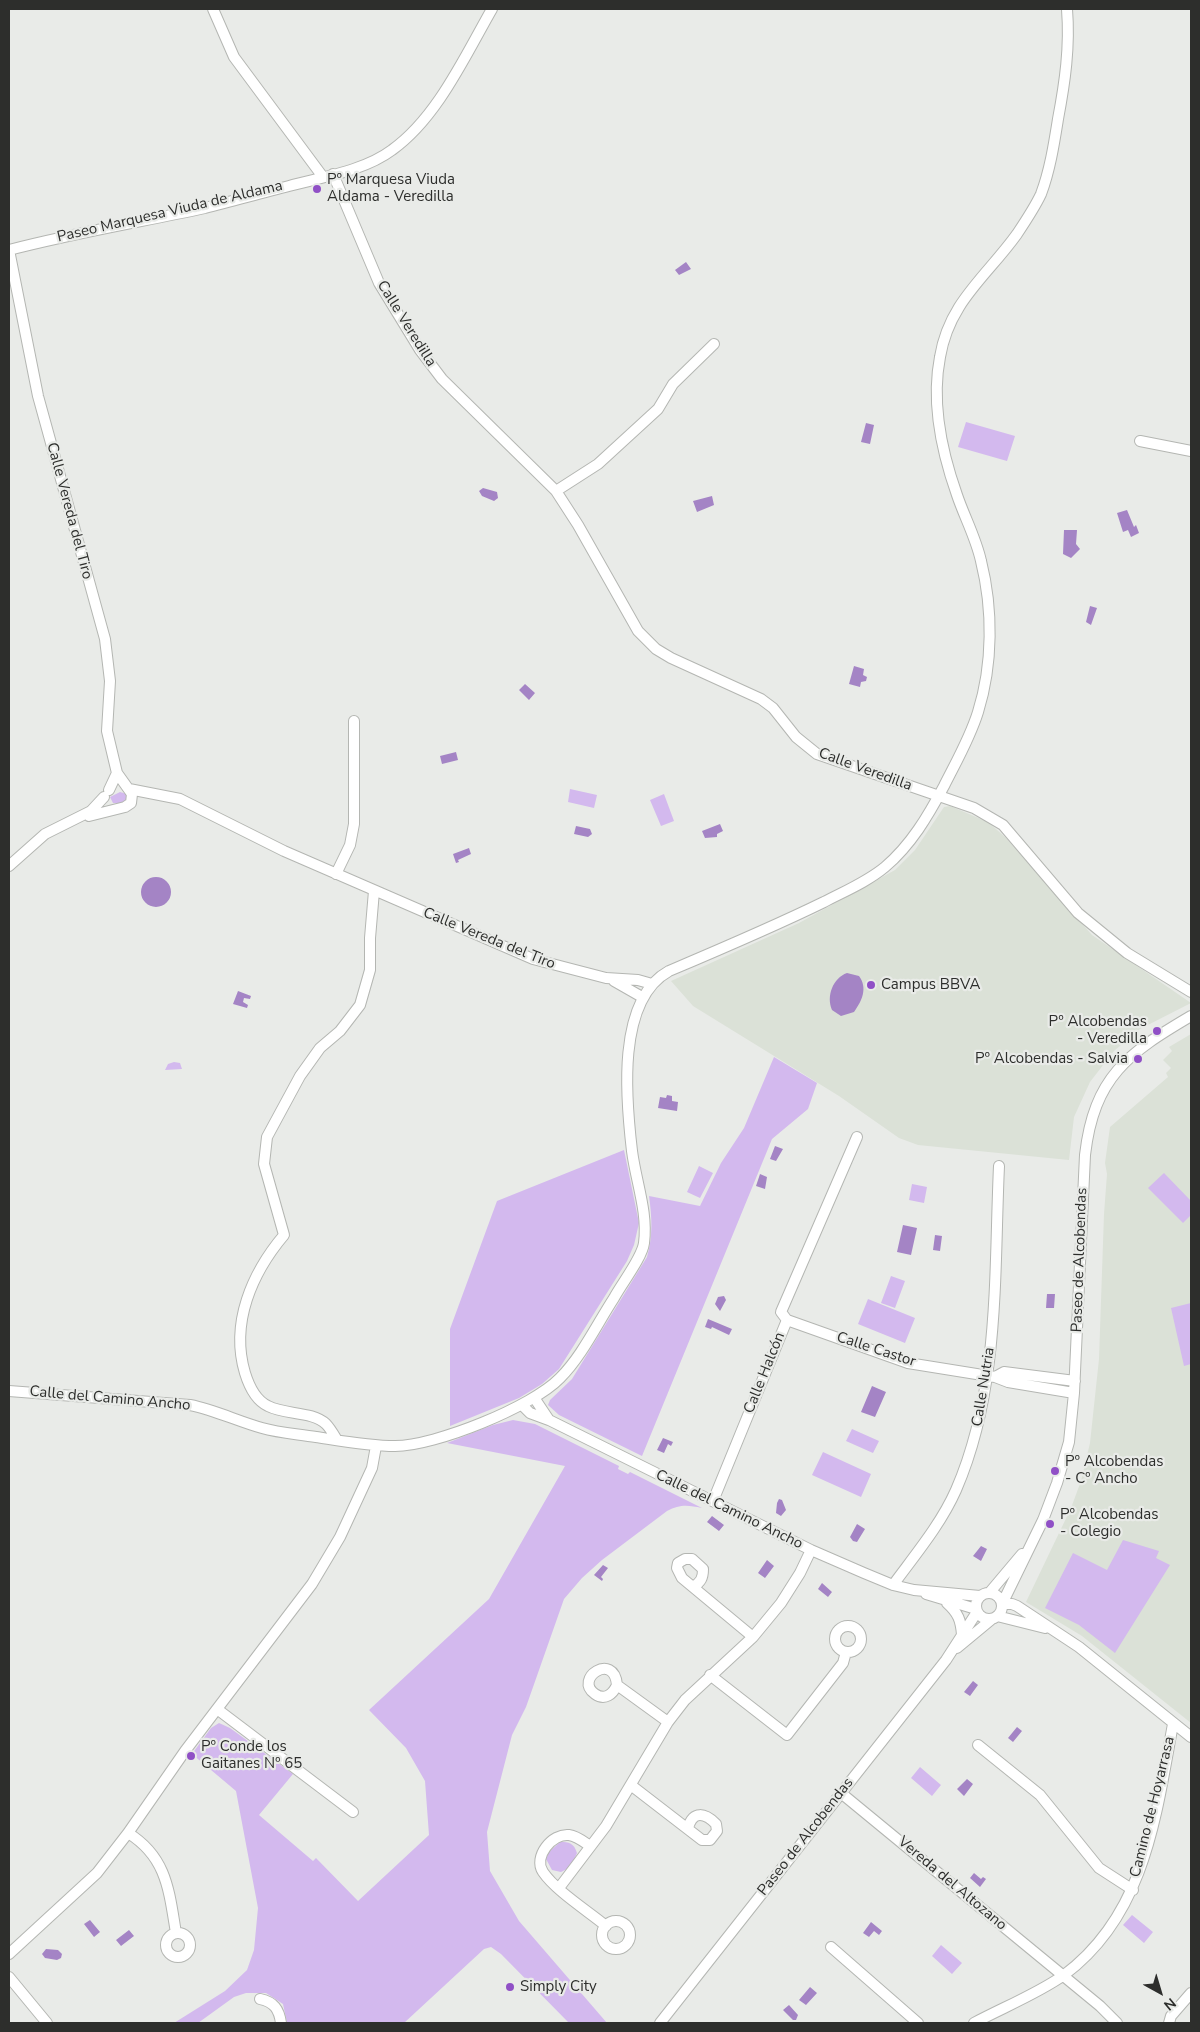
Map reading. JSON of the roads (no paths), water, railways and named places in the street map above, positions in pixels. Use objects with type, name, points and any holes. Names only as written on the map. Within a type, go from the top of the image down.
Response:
[{"type":"street","name":"Calle Veredilla","points":[[213,9],[234,57],[328,175],[379,283],[427,360],[442,379],[556,492],[578,524],[638,631],[656,649],[671,658],[761,699],[773,708],[796,737],[817,754],[974,808],[1003,825],[1078,913],[1127,953],[1191,992]]},
{"type":"street","name":"Paseo Marquesa Viuda de Aldama","points":[[9,250],[62,236],[205,208],[373,161],[392,151],[412,133],[457,72],[492,9]]},
{"type":"street","name":"Calle del Camino Ancho","points":[[9,1391],[190,1404],[208,1408],[262,1429],[376,1446],[409,1446],[431,1440],[535,1399],[558,1380],[573,1363],[644,1246],[645,1223],[632,1152],[627,1085],[632,1026],[642,997],[652,984],[669,971],[783,923],[861,883],[883,868],[907,845],[939,796],[964,749],[978,712],[984,685],[990,622],[988,593],[980,558],[955,491],[942,443],[935,400],[940,355],[947,329],[964,297],[1017,234],[1040,195],[1052,155],[1067,68],[1069,35],[1067,9]]},
{"type":"street","name":"Calle Vereda del Tiro","points":[[9,250],[38,396],[105,639],[110,680],[107,731],[117,773],[133,797],[131,803]]},
{"type":"street","points":[[556,492],[598,464],[658,409],[673,384],[714,344]]},
{"type":"street","points":[[1140,442],[1191,451]]},
{"type":"street","points":[[336,874],[350,845],[354,824],[354,720]]},
{"type":"street","points":[[78,818],[96,808],[107,793],[117,773]]},
{"type":"street","points":[[113,808],[105,802],[107,793],[120,786],[128,788]]},
{"type":"street","name":"Calle Vereda del Tiro","points":[[128,788],[180,799],[284,851],[374,891],[533,959],[606,978],[626,986],[642,997]]},
{"type":"street","points":[[9,866],[45,834],[62,824],[125,806],[153,794]]},
{"type":"street","points":[[337,1440],[326,1424],[309,1416],[267,1406],[255,1396],[240,1356],[240,1323],[250,1288],[269,1253],[284,1235],[264,1164],[266,1137],[300,1076],[320,1048],[340,1030],[360,1005],[370,970],[370,938],[374,891]]},
{"type":"street","name":"Calle Vereda del Tiro","points":[[606,978],[638,980],[652,984]]},
{"type":"street","name":"Paseo de Alcobendas","points":[[1002,1604],[1032,1542],[1060,1475],[1069,1442],[1075,1382],[1085,1154],[1092,1116],[1108,1082],[1133,1053],[1191,1016]]},
{"type":"street","name":"Calle Halcón","points":[[712,1501],[787,1320],[781,1312],[857,1137]]},
{"type":"street","name":"Calle Nutria","points":[[893,1585],[922,1547],[955,1492],[975,1440],[992,1376],[999,1166]]},
{"type":"street","name":"Calle Castor","points":[[787,1320],[908,1362],[992,1376],[1008,1382],[1074,1393]]},
{"type":"street","name":"Calle Castor","points":[[992,1376],[1004,1372],[1075,1382]]},
{"type":"street","name":"Calle del Camino Ancho","points":[[535,1399],[549,1420]]},
{"type":"street","name":"Calle del Camino Ancho","points":[[522,1405],[530,1413],[549,1420],[811,1550],[893,1585],[977,1610]]},
{"type":"street","points":[[372,1468],[376,1446]]},
{"type":"street","points":[[9,1954],[97,1873],[128,1833],[185,1751],[312,1584],[340,1537],[372,1468],[387,1446]]},
{"type":"street","name":"Paseo de Alcobendas","points":[[990,1592],[1032,1542]]},
{"type":"street","points":[[559,1888],[606,1826],[632,1786],[668,1722],[685,1700],[753,1637],[781,1603],[800,1573],[811,1550]]},
{"type":"street","points":[[693,1587],[753,1637]]},
{"type":"street","name":"Calle del Camino Ancho","points":[[914,1590],[980,1596]]},
{"type":"street","points":[[995,1618],[1002,1604],[1000,1598],[990,1592],[980,1596],[977,1610],[984,1618],[995,1618],[1055,1631]]},
{"type":"street","points":[[947,1602],[957,1612],[961,1622],[962,1635]]},
{"type":"street","points":[[1002,1604],[1012,1604],[1055,1631],[1191,1737]]},
{"type":"street","name":"Paseo de Alcobendas","points":[[660,2023],[952,1652],[977,1610]]},
{"type":"street","name":"Paseo de Alcobendas","points":[[952,1652],[995,1618]]},
{"type":"street","points":[[710,1676],[787,1734],[843,1663],[846,1652]]},
{"type":"street","points":[[617,1685],[668,1722]]},
{"type":"street","points":[[217,1709],[354,1812]]},
{"type":"street","name":"Camino de Hoyarrasa","points":[[974,2023],[1062,1976],[1077,1964],[1110,1931],[1133,1890],[1143,1862],[1159,1796],[1173,1724]]},
{"type":"street","name":"Camino de Hoyarrasa","points":[[978,1745],[1040,1795],[1099,1868],[1133,1890]]},
{"type":"street","points":[[632,1786],[688,1828]]},
{"type":"street","name":"Vereda del Altozano","points":[[842,1793],[1062,1976]]},
{"type":"street","points":[[128,1833],[144,1843],[153,1853],[163,1872],[169,1888],[176,1933]]},
{"type":"street","points":[[590,1846],[571,1835],[564,1835],[555,1839],[543,1851],[540,1858],[543,1872],[559,1888],[606,1926]]},
{"type":"street","points":[[831,1948],[918,2023]]},
{"type":"street","points":[[1062,1976],[1100,2006],[1117,2023]]},
{"type":"street","points":[[9,1977],[47,2023]]},
{"type":"street","points":[[1169,2023],[1172,2016],[1191,1993]]},
{"type":"street","points":[[260,1999],[271,2001],[280,2012],[281,2023]]},
{"type":"place","name":"Pº Marquesa Viuda Aldama - Veredilla","points":[[317,189]]},
{"type":"place","name":"Campus BBVA","points":[[871,985]]},
{"type":"place","name":"Pº Alcobendas - Veredilla","points":[[1157,1031]]},
{"type":"place","name":"Pº Alcobendas - Salvia","points":[[1138,1059]]},
{"type":"place","name":"Pº Alcobendas - Cº Ancho","points":[[1055,1471]]},
{"type":"place","name":"Pº Alcobendas - Colegio","points":[[1050,1524]]},
{"type":"place","name":"Pº Conde los Gaitanes Nº 65","points":[[191,1756]]},
{"type":"place","name":"Simply City","points":[[510,1987]]}]
